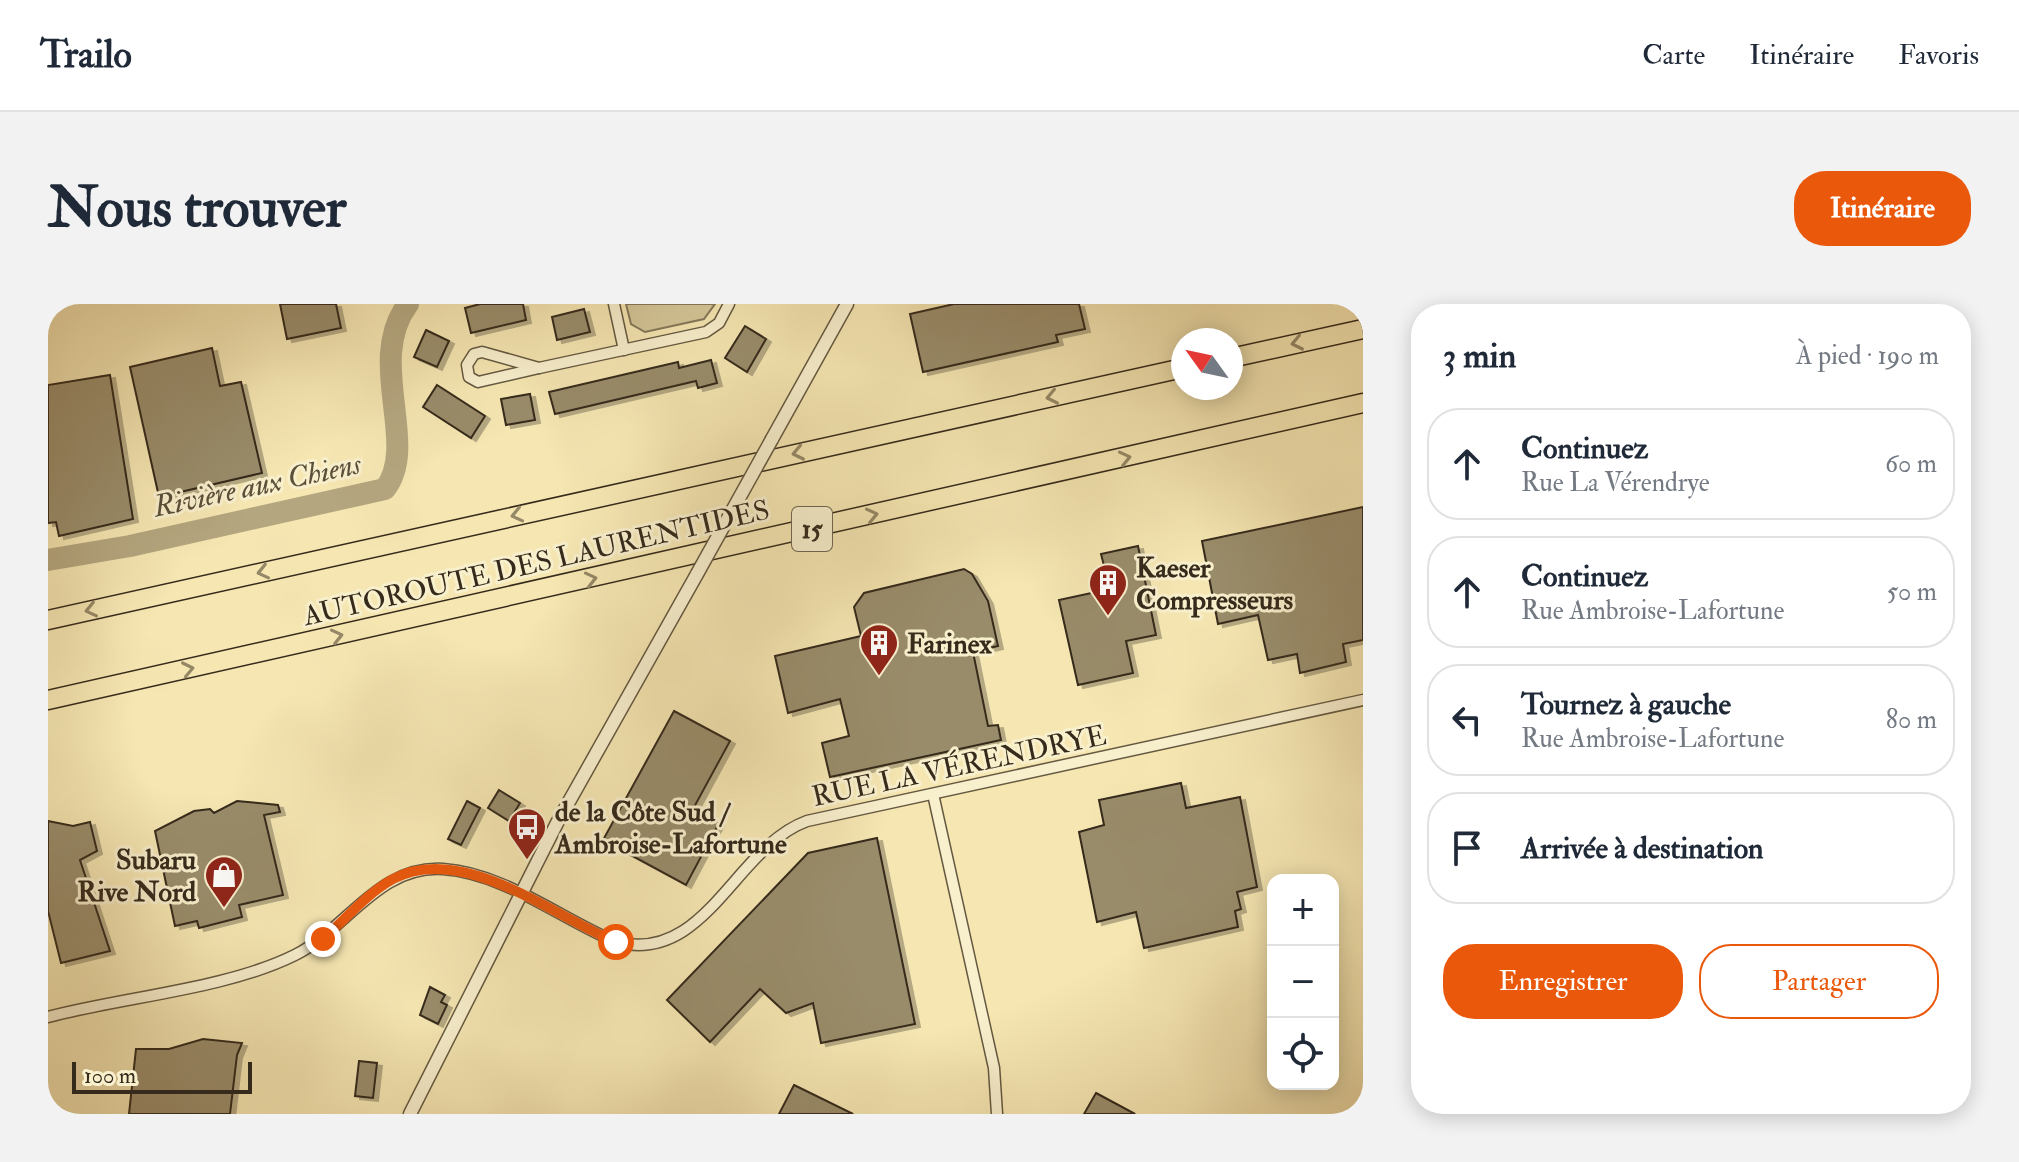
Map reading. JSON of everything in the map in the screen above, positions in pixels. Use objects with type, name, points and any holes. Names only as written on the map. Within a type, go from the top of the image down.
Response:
[{"type":"highway","points":[[1243,355],[1363,329]]},
{"type":"highway","name":"AUTOROUTE DES LAURENTIDES","points":[[48,620],[1171,371]]},
{"type":"highway","name":"AUTOROUTE DES LAURENTIDES","points":[[48,700],[1363,403]]},
{"type":"street","points":[[614,304],[624,350]]},
{"type":"street","points":[[539,368],[482,352],[471,357],[467,370],[474,381],[487,383],[539,368],[709,331],[719,323],[729,304]]},
{"type":"street","points":[[410,1114],[572,796],[847,304]]},
{"type":"street","name":"RUE LA VÉRENDRYE","points":[[48,1017],[269,967],[313,945],[378,888],[410,872],[435,869],[460,871],[520,895],[616,942],[634,946],[661,943],[687,929],[787,830],[807,821],[1363,700]]},
{"type":"street","points":[[933,794],[994,1068],[997,1114]]},
{"type":"shaded area","points":[[626,304],[715,304],[704,319],[645,332],[631,324]]},
{"type":"building","points":[[280,304],[336,304],[341,328],[287,339]]},
{"type":"building","points":[[480,304],[523,304],[526,320],[471,333],[465,308]]},
{"type":"building","points":[[954,304],[1079,304],[1085,329],[1056,335],[1058,342],[923,372],[910,314]]},
{"type":"building","points":[[584,309],[590,332],[557,340],[552,317]]},
{"type":"building","points":[[745,326],[766,339],[747,372],[725,358]]},
{"type":"building","points":[[426,330],[449,341],[437,367],[414,357]]},
{"type":"building","points":[[212,348],[220,386],[241,382],[262,473],[159,497],[130,367]]},
{"type":"building","points":[[711,360],[717,383],[698,388],[696,381],[555,414],[549,392],[678,362],[679,368]]},
{"type":"building","points":[[110,375],[133,519],[59,536],[56,522],[48,523],[48,385]]},
{"type":"building","points":[[437,385],[485,416],[471,438],[423,407]]},
{"type":"building","points":[[530,394],[535,420],[506,425],[501,399]]},
{"type":"building","points":[[1363,507],[1363,640],[1343,644],[1346,662],[1300,673],[1297,654],[1268,660],[1258,615],[1218,624],[1202,541]]},
{"type":"building","name":"Kaeser Compresseurs","points":[[1138,546],[1156,635],[1126,641],[1133,673],[1078,685],[1059,600],[1110,589],[1101,554]]},
{"type":"building","name":"Farinex","points":[[964,569],[972,574],[988,601],[998,646],[973,652],[988,726],[998,725],[1001,740],[830,777],[822,743],[849,736],[840,699],[788,713],[775,656],[861,636],[854,607],[864,593]]},
{"type":"building","points":[[674,711],[730,741],[693,809],[719,823],[686,885],[603,840]]},
{"type":"building","points":[[1181,783],[1186,808],[1240,797],[1257,887],[1237,892],[1241,909],[1235,911],[1238,927],[1144,948],[1136,912],[1097,922],[1079,832],[1104,825],[1099,800]]},
{"type":"building","points":[[499,790],[520,803],[509,821],[488,808]]},
{"type":"building","points":[[237,801],[278,805],[280,812],[264,815],[283,895],[239,905],[242,917],[199,928],[197,921],[175,926],[155,831],[194,811],[210,809],[214,813]]},
{"type":"building","points":[[467,801],[480,808],[461,845],[448,839]]},
{"type":"building","points":[[48,821],[73,826],[90,822],[97,851],[80,860],[110,951],[61,963],[48,911]]},
{"type":"building","points":[[877,838],[915,1024],[821,1043],[813,1003],[786,1013],[760,989],[710,1042],[667,1000],[808,853]]},
{"type":"building","points":[[430,987],[445,995],[441,1002],[447,1005],[438,1024],[420,1015]]},
{"type":"building","points":[[203,1039],[242,1043],[237,1055],[230,1114],[129,1114],[136,1049],[169,1049]]},
{"type":"building","points":[[359,1061],[377,1063],[373,1098],[355,1096]]},
{"type":"building","points":[[794,1085],[853,1114],[779,1114]]},
{"type":"building","points":[[1096,1093],[1135,1114],[1084,1114]]},
{"type":"waterway","name":"Rivière aux Chiens","points":[[48,560],[130,546],[385,489],[394,470],[397,449],[391,351],[396,326],[408,304]]},
{"type":"place","name":"Kaeser Compresseurs","points":[[1108,617]]},
{"type":"place","name":"Farinex","points":[[879,677]]},
{"type":"place","name":"de la Côte Sud / Ambroise-Lafortune","points":[[527,861]]},
{"type":"place","name":"Subaru Rive Nord","points":[[224,909]]},
{"type":"route","points":[[323,939],[378,888],[410,872],[435,869],[460,871],[480,877],[616,942]]}]
